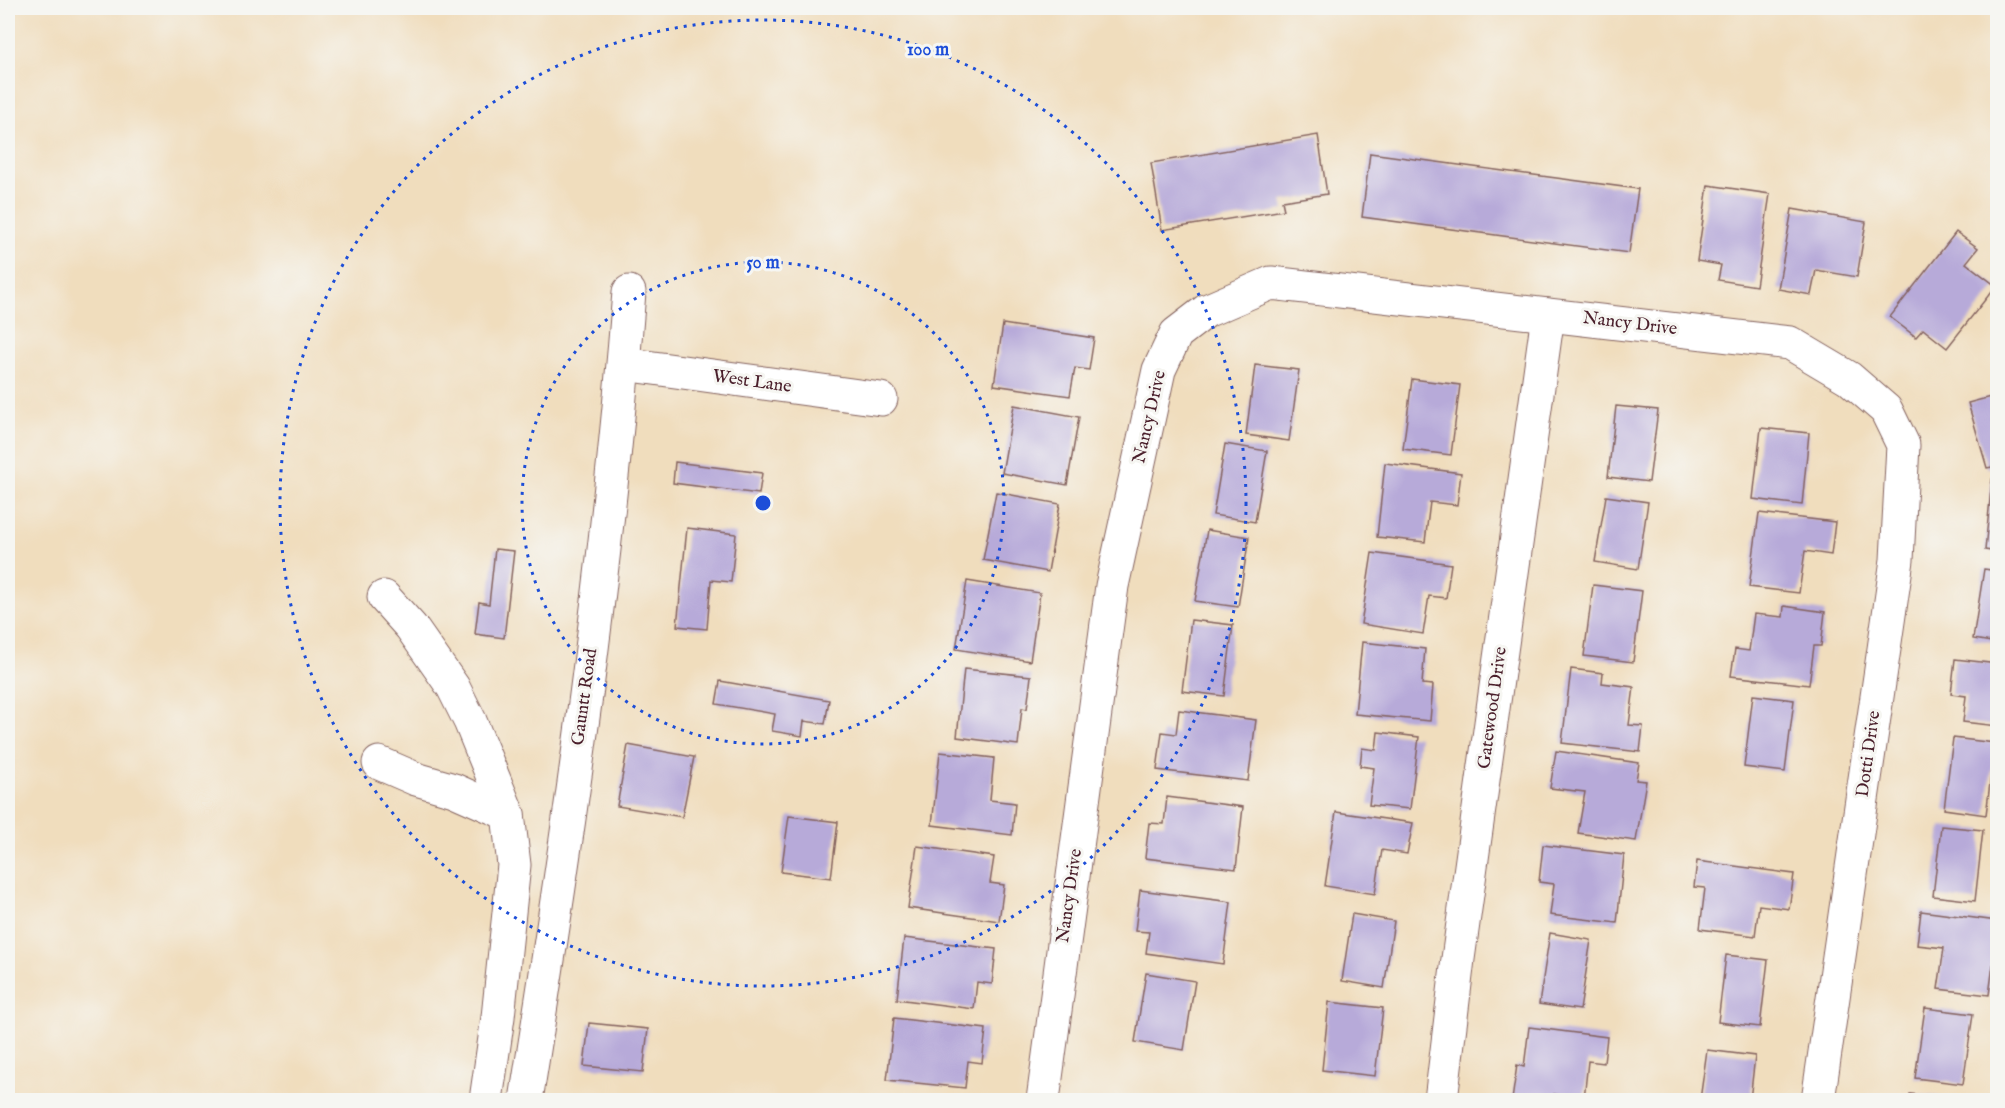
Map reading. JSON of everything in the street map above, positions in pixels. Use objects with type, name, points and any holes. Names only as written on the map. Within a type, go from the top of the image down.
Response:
[{"type":"street","name":"Nancy Drive","points":[[1043,1101],[1112,586],[1159,370],[1176,334],[1206,311],[1271,283],[1790,343],[1849,378],[1886,410]]},
{"type":"street","name":"Gauntt Road","points":[[526,1101],[552,937],[604,555],[624,364],[629,292]]},
{"type":"street","name":"Gatewood Drive","points":[[1442,1101],[1461,935],[1548,315]]},
{"type":"street","name":"West Lane","points":[[624,364],[881,399]]},
{"type":"street","name":"Dotti Drive","points":[[1818,1101],[1897,560],[1903,445],[1886,410]]},
{"type":"street","points":[[384,597],[411,627],[453,687],[470,721],[508,813],[514,864],[498,1017],[486,1101]]},
{"type":"street","points":[[379,763],[416,779],[454,790],[508,813]]},
{"type":"building","points":[[1318,135],[1327,194],[1282,201],[1284,210],[1162,230],[1151,163]]},
{"type":"building","points":[[1370,153],[1638,189],[1629,253],[1362,217]]},
{"type":"building","points":[[1708,185],[1770,194],[1756,286],[1718,280],[1721,265],[1697,261]]},
{"type":"building","points":[[1792,209],[1866,222],[1857,277],[1816,270],[1811,295],[1778,289]]},
{"type":"building","points":[[1956,232],[1978,248],[1966,263],[1996,286],[1947,348],[1923,329],[1916,337],[1890,317]]},
{"type":"building","points":[[1003,324],[1094,338],[1089,370],[1075,368],[1070,396],[994,385]]},
{"type":"building","points":[[1255,365],[1299,370],[1289,441],[1246,435]]},
{"type":"building","points":[[1412,379],[1460,385],[1451,455],[1403,449]]},
{"type":"building","points":[[1998,395],[1998,466],[1987,468],[1968,403]]},
{"type":"building","points":[[1014,405],[1079,417],[1067,485],[1002,473]]},
{"type":"building","points":[[1616,406],[1658,410],[1649,482],[1608,477]]},
{"type":"building","points":[[1761,428],[1809,433],[1802,505],[1753,499]]},
{"type":"building","points":[[1225,444],[1267,451],[1255,522],[1213,515]]},
{"type":"building","points":[[675,462],[762,473],[759,494],[673,483]]},
{"type":"building","points":[[1385,463],[1461,473],[1457,505],[1430,502],[1425,542],[1377,537]]},
{"type":"building","points":[[1992,479],[1998,479],[1998,552],[1985,550]]},
{"type":"building","points":[[996,492],[1060,504],[1048,572],[983,560]]},
{"type":"building","points":[[1606,496],[1648,502],[1638,569],[1595,562]]},
{"type":"building","points":[[1759,513],[1835,522],[1831,555],[1805,551],[1799,593],[1749,587]]},
{"type":"building","points":[[687,528],[736,534],[731,582],[711,580],[707,629],[677,626]]},
{"type":"building","points":[[1207,530],[1249,537],[1238,607],[1195,601]]},
{"type":"building","points":[[495,549],[514,551],[504,638],[475,634],[479,602],[489,604]]},
{"type":"building","points":[[1372,553],[1451,564],[1446,598],[1429,596],[1423,634],[1361,624]]},
{"type":"building","points":[[1984,569],[1998,571],[1998,643],[1973,639]]},
{"type":"building","points":[[967,581],[1040,593],[1030,661],[956,649]]},
{"type":"building","points":[[1593,585],[1642,591],[1633,662],[1584,656]]},
{"type":"building","points":[[1784,606],[1825,612],[1821,646],[1814,646],[1809,685],[1731,676],[1735,649],[1749,651],[1754,614],[1783,617]]},
{"type":"building","points":[[1191,620],[1233,625],[1224,696],[1182,691]]},
{"type":"building","points":[[1362,642],[1425,649],[1422,684],[1433,685],[1430,721],[1355,714]]},
{"type":"building","points":[[1955,659],[1998,664],[1998,726],[1963,722],[1966,696],[1951,694]]},
{"type":"building","points":[[964,669],[1031,676],[1027,709],[1022,708],[1018,745],[957,737]]},
{"type":"building","points":[[1571,669],[1603,673],[1602,683],[1634,687],[1629,725],[1643,726],[1640,752],[1562,743]]},
{"type":"building","points":[[720,681],[829,700],[825,724],[804,721],[802,736],[772,731],[775,714],[716,704]]},
{"type":"building","points":[[1753,695],[1794,700],[1785,772],[1744,767]]},
{"type":"building","points":[[1179,710],[1256,720],[1248,781],[1157,770],[1162,732],[1176,734]]},
{"type":"building","points":[[1378,732],[1419,737],[1410,809],[1369,805],[1374,768],[1360,766],[1362,748],[1376,750]]},
{"type":"building","points":[[1953,738],[1995,743],[1986,815],[1944,809]]},
{"type":"building","points":[[628,745],[694,757],[682,817],[617,806]]},
{"type":"building","points":[[1556,751],[1639,763],[1636,780],[1646,781],[1636,841],[1578,833],[1585,792],[1550,788]]},
{"type":"building","points":[[940,752],[994,758],[990,800],[1015,803],[1012,835],[932,825]]},
{"type":"building","points":[[1167,797],[1243,807],[1236,869],[1145,858],[1149,823],[1164,824]]},
{"type":"building","points":[[1336,812],[1413,823],[1407,854],[1382,850],[1375,894],[1325,886]]},
{"type":"building","points":[[789,816],[838,822],[831,878],[781,872]]},
{"type":"building","points":[[1941,826],[1983,830],[1975,901],[1933,896]]},
{"type":"building","points":[[1543,845],[1624,855],[1617,923],[1550,915],[1554,884],[1539,882]]},
{"type":"building","points":[[917,846],[994,857],[990,883],[1004,885],[999,921],[908,908]]},
{"type":"building","points":[[1697,861],[1794,874],[1789,909],[1759,905],[1755,936],[1700,929],[1705,888],[1694,887]]},
{"type":"building","points":[[1140,890],[1231,902],[1223,964],[1146,953],[1149,932],[1135,931]]},
{"type":"building","points":[[1921,911],[1997,921],[1998,966],[1993,965],[1989,995],[1938,989],[1944,948],[1917,945]]},
{"type":"building","points":[[1352,914],[1394,921],[1384,988],[1342,981]]},
{"type":"building","points":[[1550,933],[1591,940],[1580,1010],[1539,1004]]},
{"type":"building","points":[[904,938],[996,949],[992,984],[977,982],[974,1009],[897,999]]},
{"type":"building","points":[[1726,955],[1768,960],[1760,1027],[1718,1022]]},
{"type":"building","points":[[1146,973],[1195,981],[1184,1050],[1135,1042]]},
{"type":"building","points":[[1329,1002],[1383,1008],[1375,1076],[1322,1070]]},
{"type":"building","points":[[1925,1008],[1973,1014],[1963,1084],[1915,1078]]},
{"type":"building","points":[[894,1018],[986,1029],[982,1063],[968,1061],[965,1088],[887,1080]]},
{"type":"building","points":[[589,1023],[648,1029],[643,1072],[584,1066]]},
{"type":"building","points":[[1529,1027],[1607,1037],[1604,1063],[1588,1061],[1584,1099],[1554,1094],[1553,1100],[1512,1100],[1517,1065],[1524,1067]]},
{"type":"building","points":[[1707,1050],[1755,1056],[1750,1100],[1700,1100]]},
{"type":"building","points":[[1910,1094],[1959,1099],[1959,1100],[1910,1100]]}]
